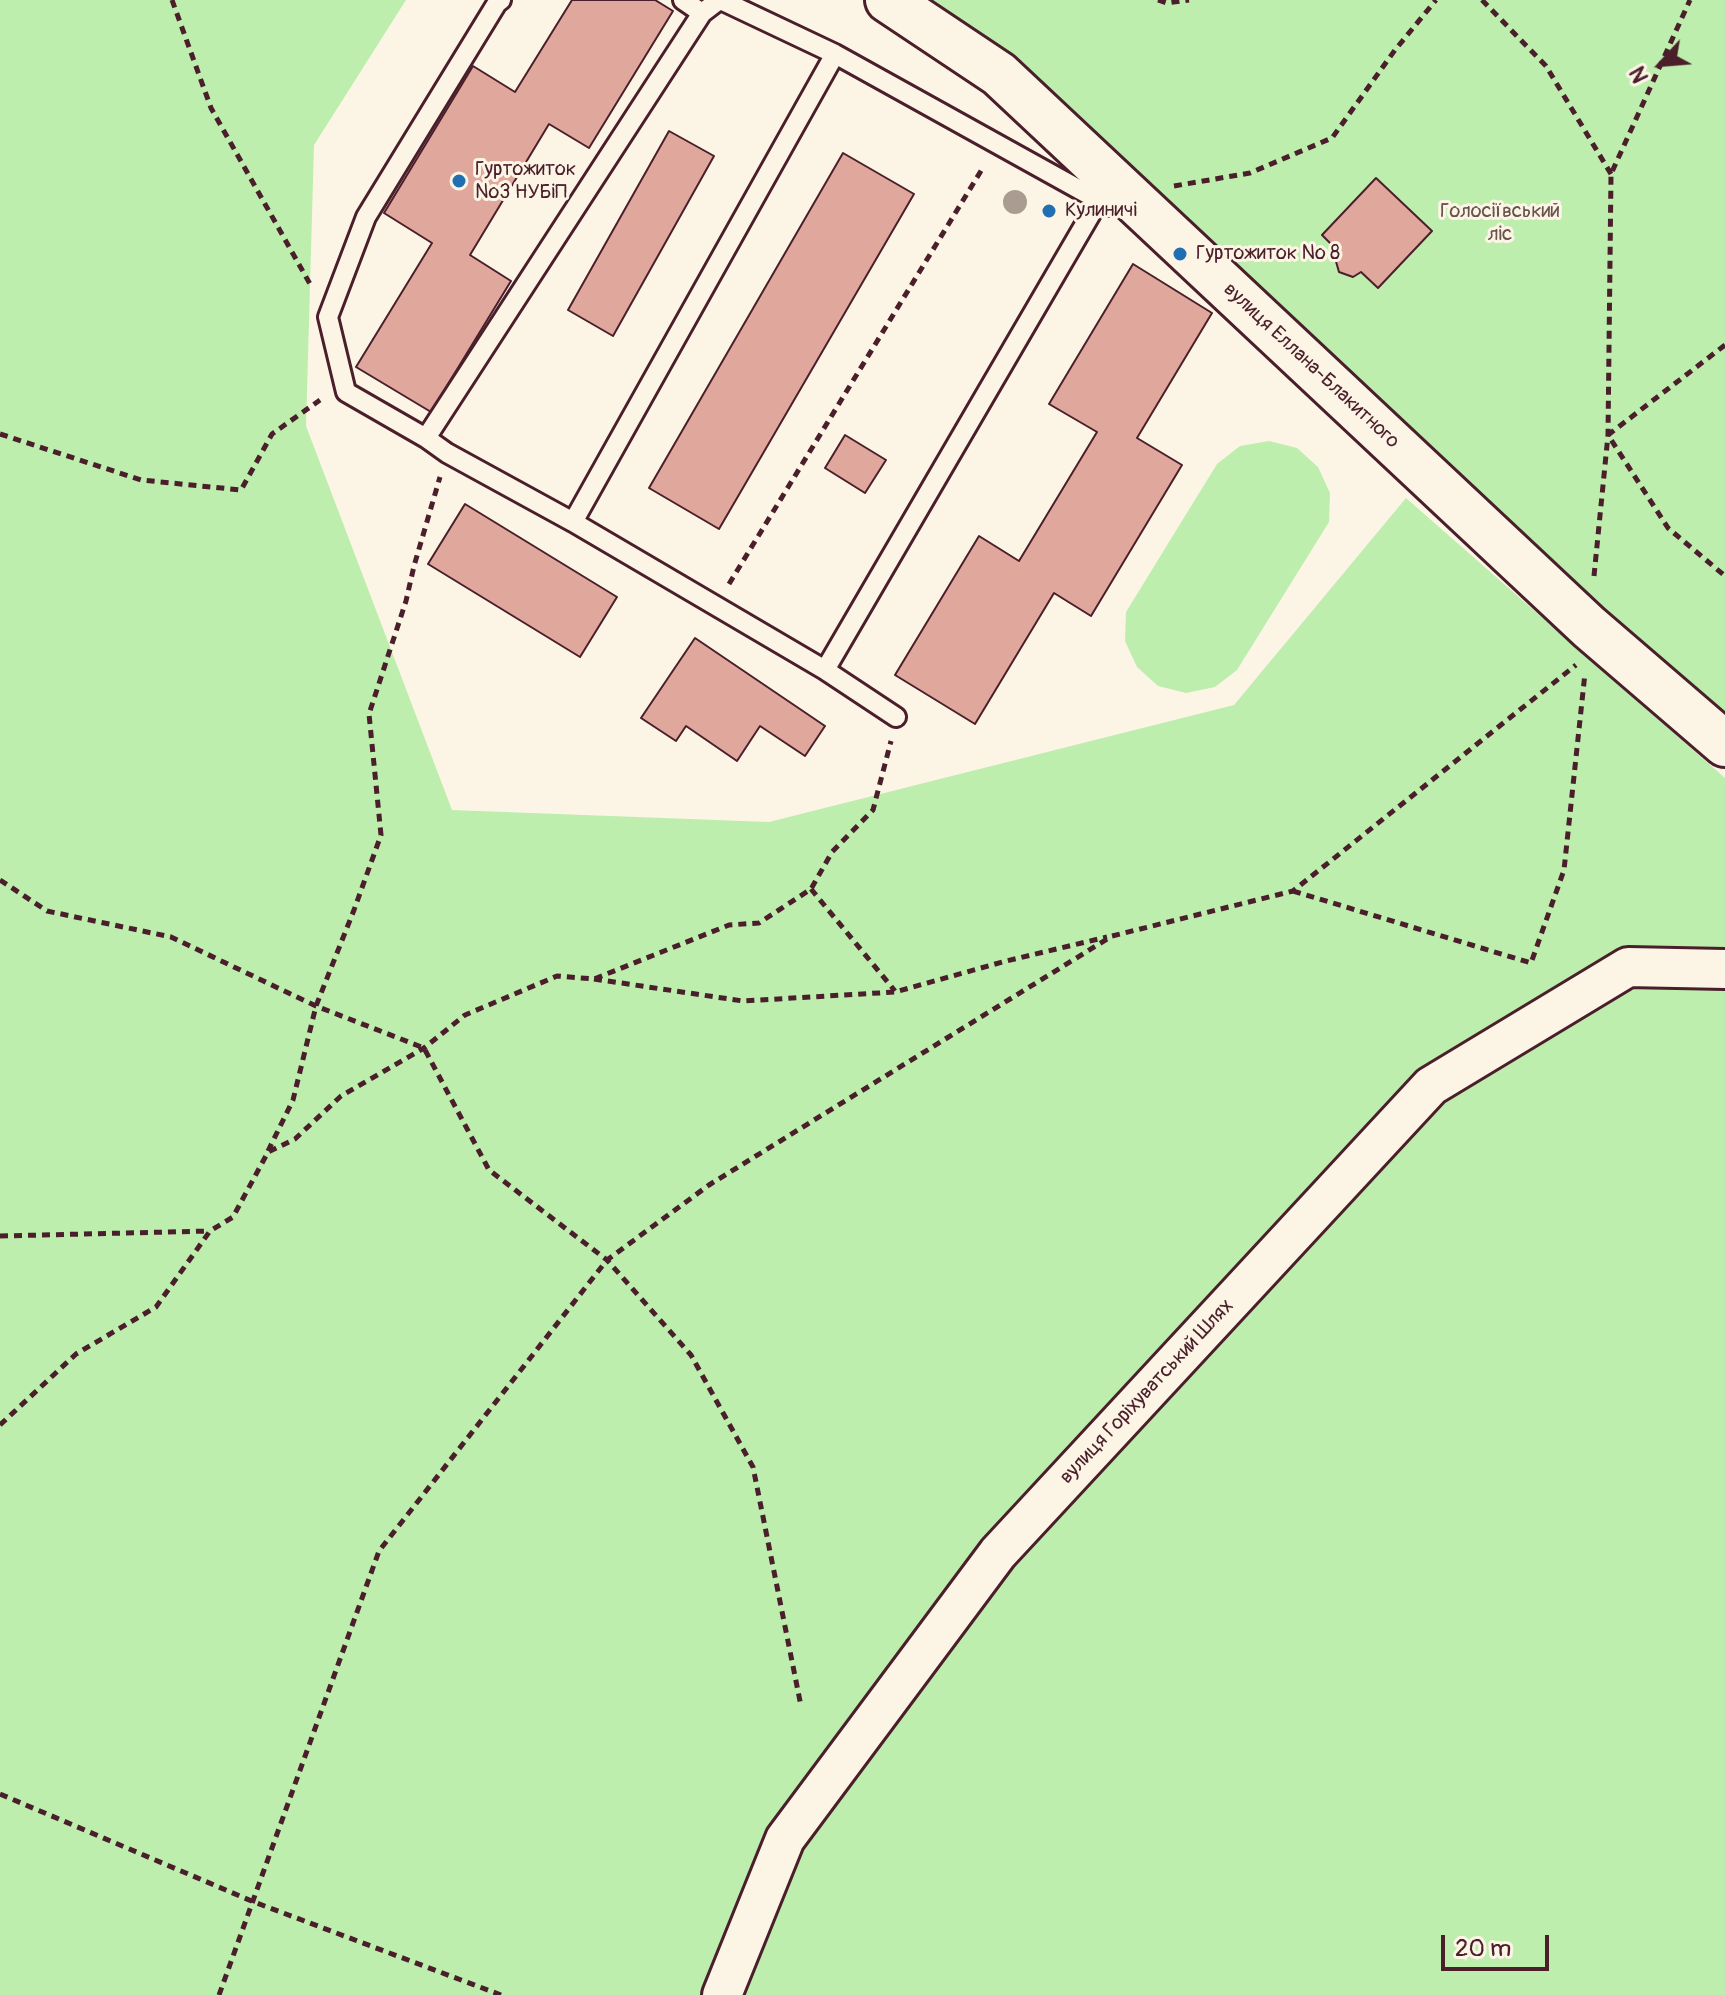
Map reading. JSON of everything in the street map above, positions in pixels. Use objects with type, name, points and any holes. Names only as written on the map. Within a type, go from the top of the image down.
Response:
[{"type":"street","name":"вулиця Еллана-Блакитного","points":[[888,0],[999,74],[1113,197],[1185,248],[1588,642],[1725,744]]},
{"type":"street","name":"вулиця Горіхуватський Шлях","points":[[722,1995],[785,1839],[998,1553],[1431,1086],[1628,967],[1725,969]]},
{"type":"lane","points":[[501,0],[366,217],[328,317],[346,392],[825,670],[896,717]]},
{"type":"lane","points":[[683,0],[702,13]]},
{"type":"lane","points":[[426,438],[702,13],[720,0],[835,54],[997,144],[1113,197],[825,670]]},
{"type":"lane","points":[[573,522],[835,54]]},
{"type":"path","points":[[172,0],[211,108],[328,317]]},
{"type":"path","points":[[1158,0],[1167,3],[1189,0]]},
{"type":"path","points":[[1113,197],[1250,173],[1332,138],[1395,50],[1436,0]]},
{"type":"path","points":[[1482,0],[1546,66],[1611,174]]},
{"type":"path","points":[[1293,891],[1531,963],[1564,870],[1588,642],[1608,435],[1611,174],[1690,0]]},
{"type":"path","points":[[716,606],[997,144]]},
{"type":"path","points":[[1608,435],[1725,345]]},
{"type":"path","points":[[0,434],[141,480],[241,490],[272,434],[321,400]]},
{"type":"path","points":[[1608,435],[1668,528],[1725,576]]},
{"type":"path","points":[[0,1425],[76,1354],[156,1307],[210,1231],[233,1217],[293,1100],[316,1006],[381,835],[369,714],[406,601],[447,453]]},
{"type":"path","points":[[268,1152],[295,1139],[341,1096],[424,1048],[465,1015],[557,976],[743,1001],[895,992],[1006,961],[1293,891],[1588,642]]},
{"type":"path","points":[[594,979],[729,925],[759,923],[811,889],[832,852],[873,810],[896,717]]},
{"type":"path","points":[[0,880],[47,911],[171,937],[316,1006],[424,1048],[489,1170],[607,1260],[691,1355],[753,1467],[801,1706]]},
{"type":"path","points":[[811,889],[895,992]]},
{"type":"path","points":[[219,1995],[379,1551],[607,1260],[709,1185],[1112,936]]},
{"type":"path","points":[[0,1236],[210,1231]]},
{"type":"path","points":[[0,1794],[254,1902],[501,1995]]},
{"type":"green space","points":[[0,0],[406,0],[314,145],[306,426],[452,810],[769,822],[1234,705],[1406,498],[1725,778],[1725,1995],[0,1995]]},
{"type":"green space","name":"Голосіївський ліс","points":[[909,0],[1725,0],[1725,723]]},
{"type":"green space","points":[[1269,441],[1297,448],[1318,467],[1330,493],[1329,522],[1237,670],[1215,687],[1186,693],[1158,686],[1137,667],[1125,641],[1126,612],[1217,464],[1240,446]]},
{"type":"building","name":"Гуртожиток №3 НУБіП","points":[[572,0],[655,0],[673,11],[589,148],[549,124],[470,255],[511,281],[431,412],[356,367],[432,243],[384,213],[473,66],[515,92]]},
{"type":"building","points":[[669,131],[714,156],[613,336],[568,310]]},
{"type":"building","points":[[843,153],[914,194],[719,529],[649,488]]},
{"type":"building","points":[[1376,178],[1432,231],[1378,288],[1361,272],[1353,277],[1339,272],[1335,258],[1338,251],[1322,235]]},
{"type":"building","points":[[1133,264],[1212,313],[1137,438],[1182,465],[1091,616],[1054,593],[975,724],[895,675],[979,536],[1019,561],[1097,432],[1049,404]]},
{"type":"building","points":[[845,435],[886,460],[865,493],[825,468]]},
{"type":"building","points":[[465,504],[617,597],[580,657],[428,564]]},
{"type":"building","points":[[695,638],[825,726],[805,756],[760,726],[737,761],[686,726],[676,741],[641,718]]},
{"type":"place","name":"Гуртожиток №3 НУБіП","points":[[459,181]]},
{"type":"place","name":"Кулиничі","points":[[1049,211]]},
{"type":"place","name":"Гуртожиток № 8","points":[[1180,254]]}]
